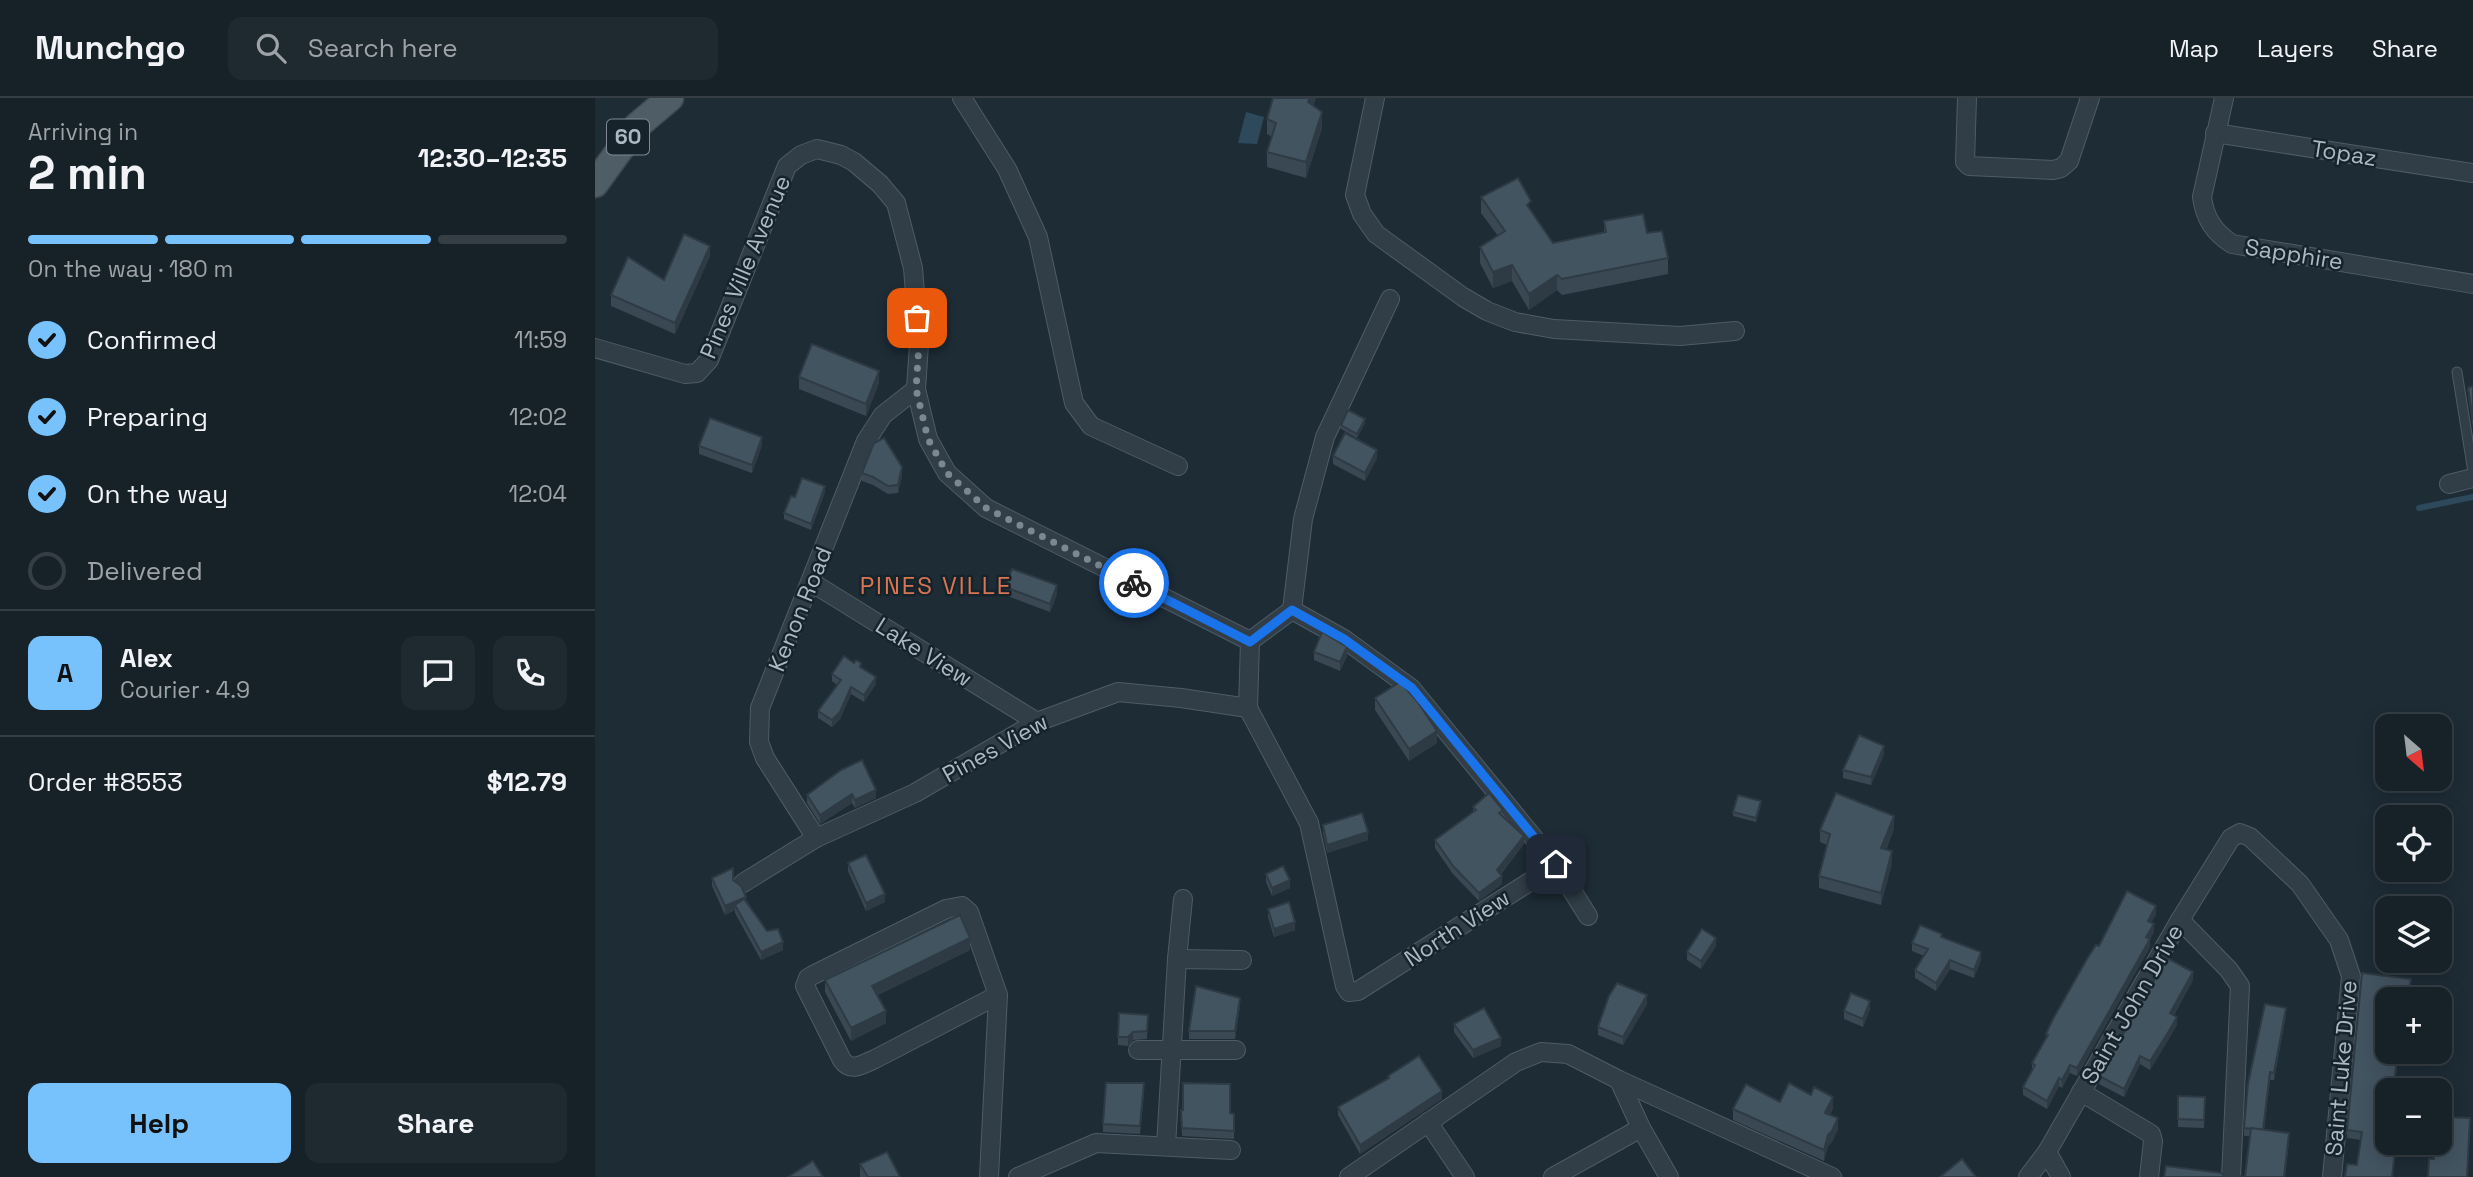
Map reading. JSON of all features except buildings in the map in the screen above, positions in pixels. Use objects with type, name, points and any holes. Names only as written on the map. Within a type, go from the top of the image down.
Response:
[{"type":"main road","name":"60","points":[[595,184],[637,126],[670,98]]},
{"type":"street","points":[[962,98],[1007,169],[1038,237],[1074,403],[1091,426],[1178,466]]},
{"type":"street","points":[[1375,98],[1355,195],[1362,214],[1376,234],[1463,297],[1487,311],[1515,322],[1554,329],[1680,336],[1735,331]]},
{"type":"street","points":[[1966,98],[1964,155],[1969,166],[2053,170],[2061,168],[2069,161],[2090,98]]},
{"type":"street","name":"Sapphire","points":[[2224,98],[2202,197],[2204,211],[2215,230],[2232,244],[2473,284]]},
{"type":"street","name":"Topaz","points":[[2215,133],[2473,173]]},
{"type":"street","name":"Pines Ville Avenue","points":[[595,348],[685,374],[697,373],[709,360],[787,166],[800,155],[817,149],[841,155],[854,162],[880,184],[896,203],[913,268],[919,344],[916,389],[928,439],[947,473],[986,508],[1250,642]]},
{"type":"street","points":[[1248,708],[1250,642],[1292,610],[1303,519],[1325,438],[1390,299]]},
{"type":"street","name":"Kenon Road","points":[[816,838],[765,758],[759,742],[760,708],[866,441],[883,415],[916,389]]},
{"type":"street","points":[[2449,484],[2473,478]]},
{"type":"street","name":"Lake View","points":[[811,582],[1037,722]]},
{"type":"street","points":[[1292,610],[1344,639],[1412,688],[1556,864],[1588,916]]},
{"type":"street","name":"Pines View","points":[[743,883],[816,838],[915,793],[1037,722],[1118,692],[1169,696],[1248,708]]},
{"type":"street","name":"North View","points":[[1248,708],[1309,823],[1345,986],[1349,992],[1358,991],[1556,864]]},
{"type":"street","name":"Saint John Drive","points":[[2028,1177],[2046,1152],[2180,920],[2231,838],[2239,833]]},
{"type":"street","name":"Saint Luke Drive","points":[[2239,833],[2250,837],[2299,884],[2339,940],[2351,976],[2332,1177]]},
{"type":"street","points":[[1166,1146],[1183,899]]},
{"type":"street","points":[[989,1177],[998,995],[969,912],[961,906],[946,909],[813,975],[808,978],[805,986],[842,1060],[845,1065],[854,1068],[998,995]]},
{"type":"street","points":[[2180,920],[2229,970],[2240,986],[2231,1177]]},
{"type":"street","points":[[1177,959],[1242,960]]},
{"type":"street","points":[[1138,1050],[1236,1050]]},
{"type":"street","points":[[1349,1177],[1516,1062],[1542,1052],[1568,1054],[1832,1177]]},
{"type":"street","points":[[1619,1080],[1641,1128],[1669,1177]]},
{"type":"street","points":[[2081,1092],[2151,1134],[2154,1141],[2149,1177]]},
{"type":"street","points":[[1428,1122],[1465,1177]]},
{"type":"street","points":[[1553,1177],[1641,1128]]},
{"type":"street","points":[[1018,1177],[1096,1143],[1231,1150]]},
{"type":"street","points":[[2046,1152],[2061,1177]]},
{"type":"lane","points":[[2457,372],[2473,472]]},
{"type":"water","points":[[1246,112],[1264,117],[1257,144],[1238,143]]},
{"type":"waterway","points":[[2419,508],[2473,497]]},
{"type":"way so far","points":[[917,318],[919,344],[916,389],[928,439],[947,473],[986,508],[1134,583]]},
{"type":"district","name":"PINES VILLE","points":[[936,586]]},
{"type":"route","points":[[1134,583],[1250,642],[1292,610],[1344,639],[1412,688],[1556,864]]}]
